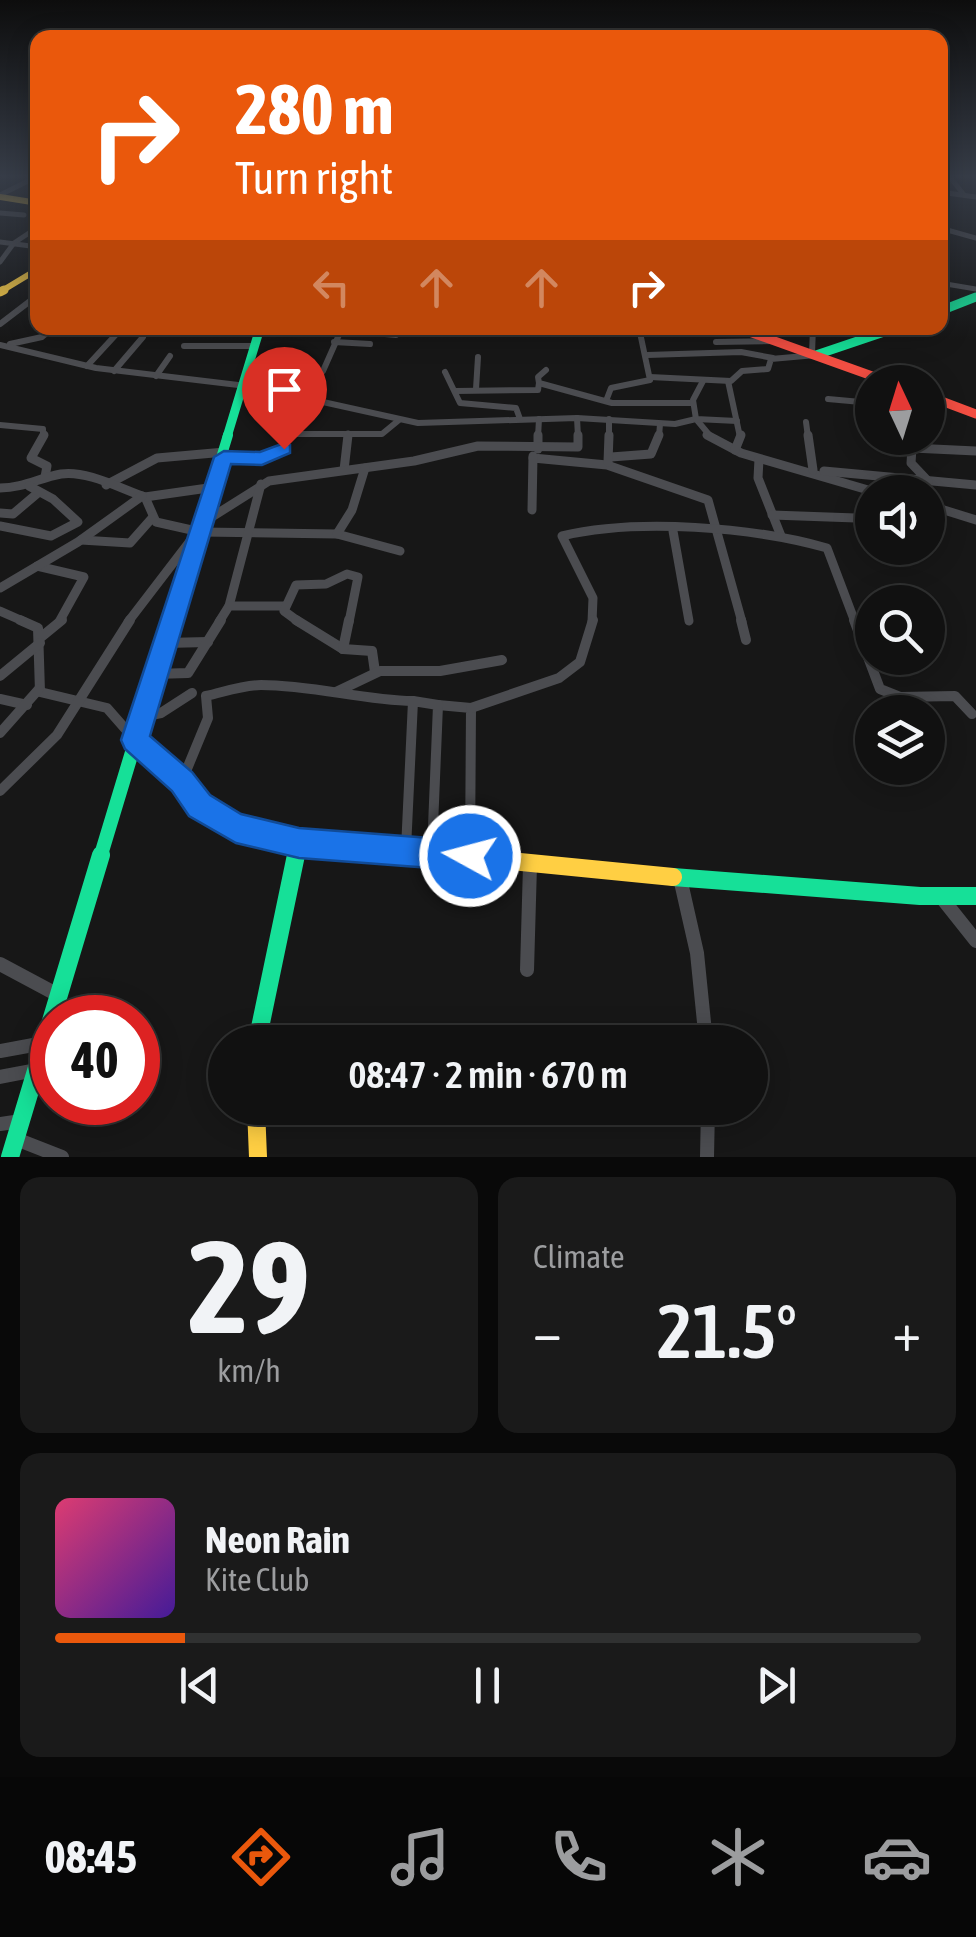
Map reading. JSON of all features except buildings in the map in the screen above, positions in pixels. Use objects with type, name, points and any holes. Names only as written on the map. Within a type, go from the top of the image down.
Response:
[{"type":"main road","points":[[0,292],[30,274]]},
{"type":"main road","points":[[948,308],[976,297]]},
{"type":"main road","points":[[58,995],[258,335]]},
{"type":"main road","points":[[757,335],[855,369]]},
{"type":"main road","points":[[764,335],[796,348]]},
{"type":"main road","points":[[814,354],[878,335]]},
{"type":"main road","points":[[945,403],[975,415]]},
{"type":"main road","points":[[135,740],[182,781],[200,806],[226,823],[299,843],[406,848],[530,865],[680,878],[941,897],[976,896]]},
{"type":"main road","points":[[260,1025],[299,843]]},
{"type":"main road","points":[[10,1157],[30,1090]]},
{"type":"main road","points":[[257,1125],[258,1157]]},
{"type":"street","points":[[951,231],[976,238]]},
{"type":"street","points":[[0,262],[12,252],[14,243],[30,232]]},
{"type":"street","points":[[0,242],[30,245]]},
{"type":"street","points":[[948,285],[976,289]]},
{"type":"street","points":[[0,324],[30,302]]},
{"type":"street","points":[[4,346],[43,335]]},
{"type":"street","points":[[86,366],[115,335]]},
{"type":"street","points":[[106,485],[157,458],[275,456],[291,434],[299,398],[323,372],[338,335]]},
{"type":"street","points":[[388,335],[396,336]]},
{"type":"street","points":[[609,461],[611,388],[646,384],[650,377],[641,335]]},
{"type":"street","points":[[647,356],[741,352],[772,358],[814,354],[813,335]]},
{"type":"street","points":[[867,335],[870,338]]},
{"type":"street","points":[[114,371],[144,337]]},
{"type":"street","points":[[716,342],[773,341]]},
{"type":"street","points":[[334,342],[370,344]]},
{"type":"street","points":[[4,346],[86,366],[244,386],[423,424],[577,418],[660,424],[696,419],[737,421]]},
{"type":"street","points":[[184,346],[255,346]]},
{"type":"street","points":[[156,376],[170,356]]},
{"type":"street","points":[[476,389],[478,357]]},
{"type":"street","points":[[650,377],[728,381],[744,371],[768,369],[772,358]]},
{"type":"street","points":[[456,391],[527,393],[538,390],[539,376],[546,370]]},
{"type":"street","points":[[445,372],[460,403],[516,408],[520,420]]},
{"type":"street","points":[[703,381],[693,403],[705,434],[760,459],[867,475]]},
{"type":"street","points":[[728,381],[741,438],[734,450]]},
{"type":"street","points":[[540,383],[609,402],[693,403]]},
{"type":"street","points":[[828,399],[855,401]]},
{"type":"street","points":[[535,452],[578,448],[577,418]]},
{"type":"street","points":[[532,510],[539,419]]},
{"type":"street","points":[[291,434],[385,433],[399,420]]},
{"type":"street","points":[[483,445],[487,421]]},
{"type":"street","points":[[806,422],[810,469]]},
{"type":"street","points":[[1,788],[56,735],[168,564],[201,528],[261,484],[483,445],[609,461],[654,452],[660,424]]},
{"type":"street","points":[[0,425],[43,429],[32,458],[46,466],[45,476]]},
{"type":"street","points":[[344,470],[348,434]]},
{"type":"street","points":[[922,475],[911,463],[912,448],[976,451]]},
{"type":"street","points":[[624,471],[626,458]]},
{"type":"street","points":[[760,459],[758,478],[781,536]]},
{"type":"street","points":[[609,461],[624,471],[712,504],[746,640]]},
{"type":"street","points":[[337,534],[352,510],[365,468]]},
{"type":"street","points":[[810,469],[855,485]]},
{"type":"street","points":[[0,488],[29,486],[45,476],[68,474],[144,497],[160,524],[337,534],[400,551]]},
{"type":"street","points":[[945,482],[976,485]]},
{"type":"street","points":[[192,693],[188,673],[229,606],[252,532],[261,484]]},
{"type":"street","points":[[0,526],[42,537],[70,532],[79,519],[29,486]]},
{"type":"street","points":[[0,588],[144,497],[214,486]]},
{"type":"street","points":[[0,513],[13,514],[39,492]]},
{"type":"street","points":[[945,510],[976,520]]},
{"type":"street","points":[[772,515],[855,518]]},
{"type":"street","points":[[81,540],[130,543],[153,518]]},
{"type":"street","points":[[142,717],[161,714],[192,693],[206,696],[258,685],[336,692],[361,700],[471,708],[559,678],[580,662],[593,618],[593,598],[562,536],[596,527],[720,531],[781,536],[820,545],[830,552],[880,689],[900,697],[955,696],[975,718]]},
{"type":"street","points":[[673,531],[689,621]]},
{"type":"street","points":[[0,676],[64,616],[84,578],[37,566]]},
{"type":"street","points":[[284,606],[296,584],[326,584],[347,574],[358,578],[343,649]]},
{"type":"street","points":[[229,606],[284,606]]},
{"type":"street","points":[[284,606],[288,614],[314,628],[326,644],[372,650],[375,672]]},
{"type":"street","points":[[0,611],[33,624],[40,640],[39,689],[0,733]]},
{"type":"street","points":[[165,643],[208,642]]},
{"type":"street","points":[[336,692],[375,672],[440,671],[502,660]]},
{"type":"street","points":[[155,674],[188,673]]},
{"type":"street","points":[[39,689],[48,697],[106,708],[135,740]]},
{"type":"street","points":[[182,781],[208,718],[206,696]]},
{"type":"street","points":[[0,699],[27,706]]},
{"type":"street","points":[[406,848],[412,701]]},
{"type":"street","points":[[432,851],[438,705]]},
{"type":"street","points":[[470,856],[471,708]]},
{"type":"street","points":[[527,970],[530,865]]},
{"type":"street","points":[[680,878],[699,967],[704,1025]]},
{"type":"street","points":[[941,897],[976,941]]},
{"type":"street","points":[[0,964],[58,995]]},
{"type":"street","points":[[0,1051],[30,1046]]},
{"type":"street","points":[[0,1077],[30,1071]]},
{"type":"street","points":[[0,1124],[21,1121]]},
{"type":"street","points":[[706,1157],[707,1125]]},
{"type":"street","points":[[16,1139],[62,1157]]},
{"type":"traffic: fast","points":[[948,308],[976,297]]},
{"type":"traffic: fast","points":[[10,1157],[258,335]]},
{"type":"traffic: fast","points":[[816,355],[875,335]]},
{"type":"traffic: fast","points":[[261,1025],[299,843]]},
{"type":"traffic: fast","points":[[673,877],[920,896],[976,896]]},
{"type":"traffic: slow","points":[[0,292],[30,274]]},
{"type":"traffic: slow","points":[[135,740],[208,810],[249,832],[279,839],[673,877]]},
{"type":"traffic: slow","points":[[257,1125],[258,1157]]},
{"type":"traffic: jam","points":[[758,335],[855,370]]},
{"type":"traffic: jam","points":[[945,402],[976,414]]},
{"type":"route","points":[[284,449],[275,456],[262,458],[224,457],[135,740],[182,781],[200,806],[236,828],[299,843],[406,848],[470,856]]}]
